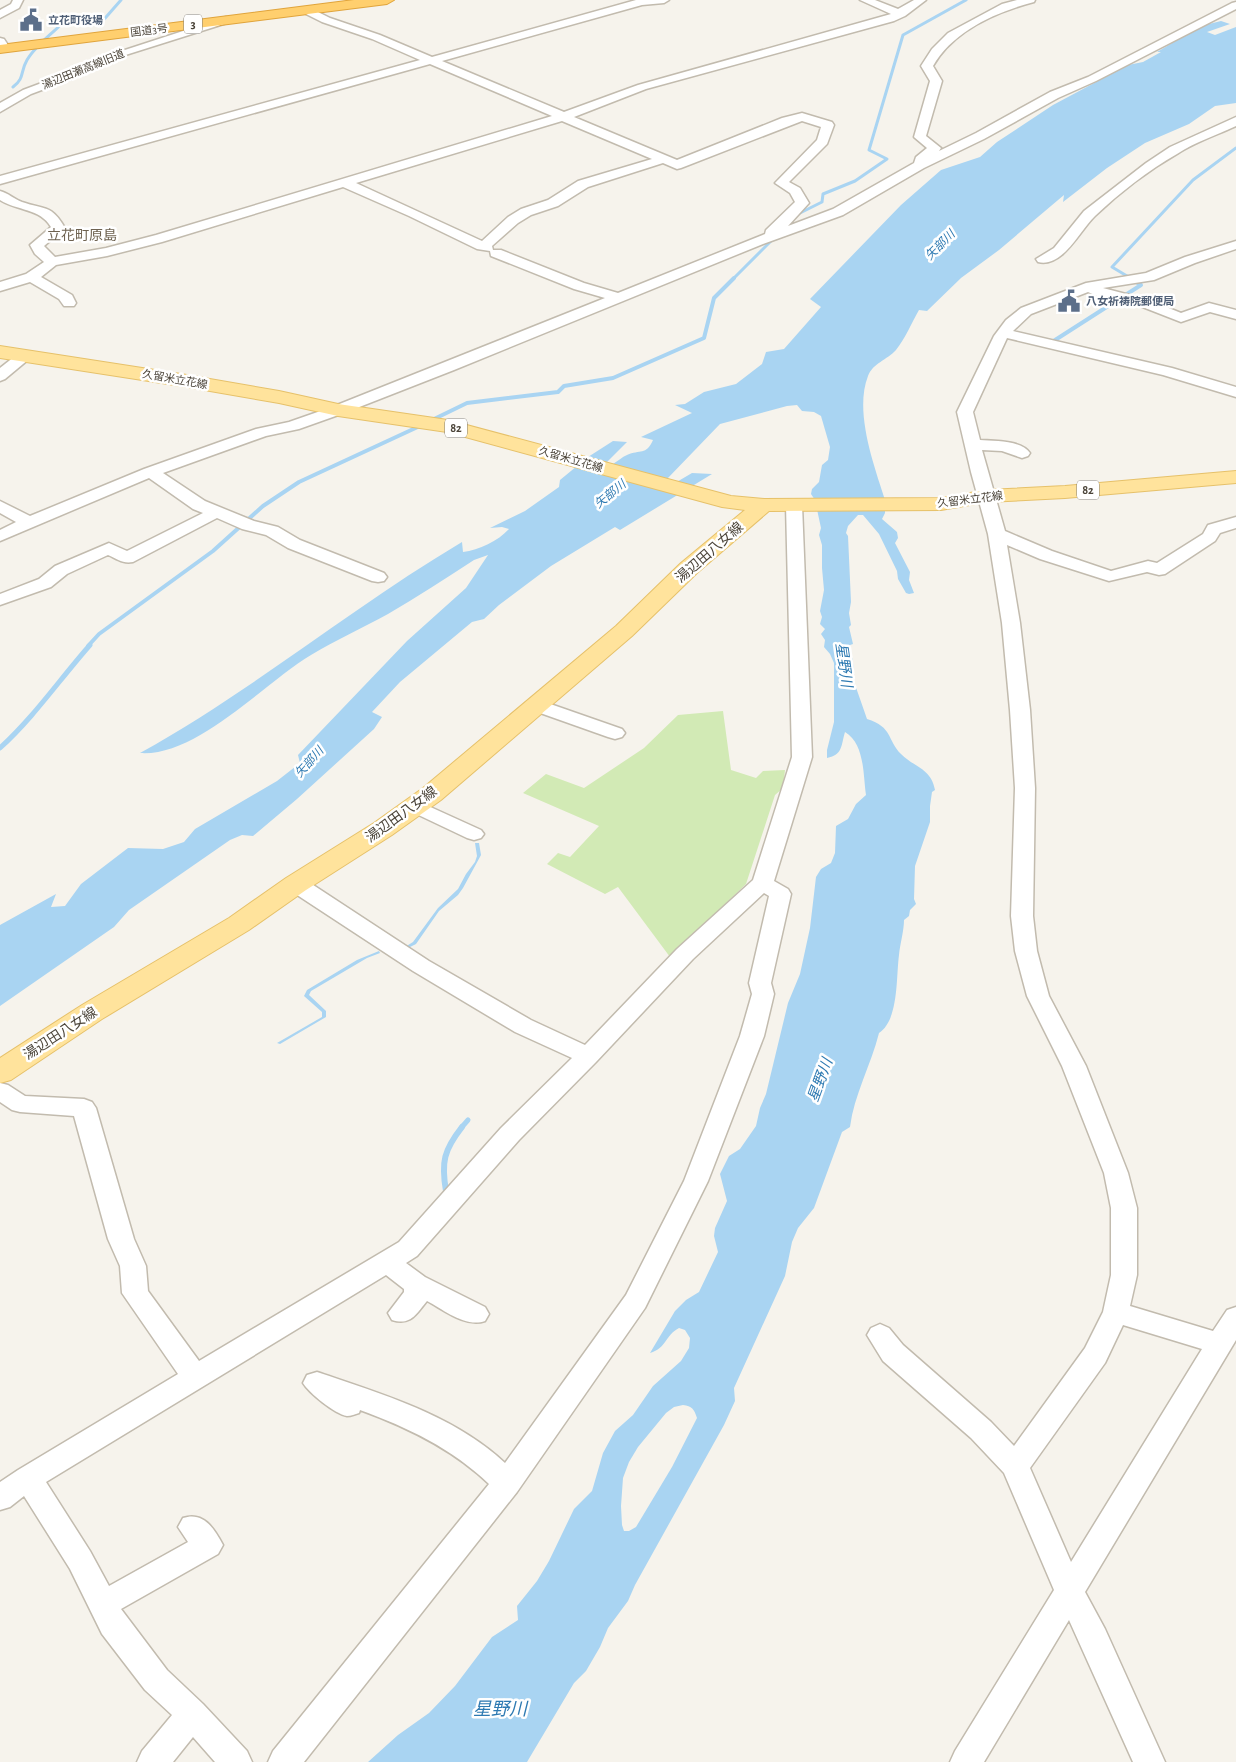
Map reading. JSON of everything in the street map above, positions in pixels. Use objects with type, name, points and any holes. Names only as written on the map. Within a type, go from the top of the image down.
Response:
[{"type":"highway","name":"国道3号","points":[[2,46],[226,20],[364,1],[387,0]]},
{"type":"main road","name":"久留米立花線","points":[[0,352],[181,380],[279,397],[338,410],[448,426],[730,502],[764,505],[940,504],[987,496],[1066,492],[1236,477]]},
{"type":"main road","name":"湯辺田八女線","points":[[0,1072],[92,1012],[239,924],[296,884],[384,829],[415,806],[624,631],[688,568],[764,505]]},
{"type":"street","points":[[0,15],[15,6],[18,0]]},
{"type":"street","points":[[0,180],[641,2],[664,0]]},
{"type":"street","points":[[865,0],[901,14]]},
{"type":"street","points":[[0,287],[31,277],[52,262],[107,252],[154,238],[157,239],[565,116],[642,87],[890,20],[921,0]]},
{"type":"street","points":[[920,165],[920,160],[935,148],[920,137],[936,81],[927,66],[936,51],[952,35],[965,27],[990,16],[1006,6],[1030,0]]},
{"type":"street","points":[[0,536],[99,492],[150,472],[262,432],[293,426],[338,410],[838,212],[920,165],[980,136],[1054,95],[1092,78],[1236,5]]},
{"type":"street","points":[[306,10],[326,20],[376,37],[677,165],[786,121],[802,117],[828,125],[823,141],[780,183],[795,191],[802,203],[782,222],[779,228],[766,236],[767,239]]},
{"type":"street","name":"湯辺田瀬高線旧道","points":[[0,108],[27,92],[75,74],[89,65],[112,56],[226,20]]},
{"type":"street","points":[[1043,259],[1059,251],[1089,214],[1150,166],[1174,150],[1236,121]]},
{"type":"street","points":[[488,249],[492,241],[513,220],[526,212],[553,202],[583,184],[668,161]]},
{"type":"street","points":[[344,183],[414,213],[488,249],[579,286],[619,298]]},
{"type":"street","points":[[0,195],[18,204],[48,212],[52,216],[58,228],[37,245],[40,251],[52,262]]},
{"type":"street","points":[[1015,1466],[1094,1355],[1116,1312],[1124,1275],[1124,1208],[1116,1173],[1074,1066],[1038,996],[1026,951],[1022,916],[1025,788],[1020,710],[1011,623],[997,534],[972,445],[965,412],[990,356],[1003,334],[1026,311],[1087,287],[1149,277],[1190,260],[1236,245]]},
{"type":"street","points":[[31,277],[67,298],[66,301],[69,303]]},
{"type":"street","points":[[1087,287],[1104,294],[1144,303],[1181,318],[1209,307],[1236,315]]},
{"type":"street","points":[[1003,334],[1166,371],[1236,392]]},
{"type":"street","points":[[0,376],[24,356]]},
{"type":"street","points":[[972,445],[1004,446],[1022,454]]},
{"type":"street","points":[[150,472],[199,505],[243,523],[272,532],[294,544],[378,577]]},
{"type":"street","points":[[0,1498],[28,1478],[195,1376],[408,1249],[510,1134],[588,1056],[685,954],[763,883],[802,757],[798,505]]},
{"type":"street","points":[[0,506],[30,523]]},
{"type":"street","points":[[0,600],[44,582],[61,570],[109,548],[127,558],[217,512]]},
{"type":"street","points":[[997,534],[1046,555],[1109,576],[1115,576],[1148,566],[1159,570],[1209,538],[1214,529],[1236,522]]},
{"type":"street","points":[[536,705],[615,733]]},
{"type":"street","points":[[415,806],[474,834]]},
{"type":"street","points":[[284,1762],[507,1483],[636,1301],[696,1181],[752,1036],[763,994],[760,983],[780,894],[763,883]]},
{"type":"street","points":[[296,884],[421,966],[523,1026],[588,1056]]},
{"type":"street","points":[[0,1091],[20,1104],[84,1108],[120,1239],[133,1266],[135,1293],[195,1376]]},
{"type":"street","points":[[387,1262],[416,1284],[476,1314]]},
{"type":"street","points":[[401,1313],[418,1294],[416,1284]]},
{"type":"street","points":[[1116,1312],[1220,1344]]},
{"type":"street","points":[[966,1762],[1236,1317]]},
{"type":"street","points":[[880,1335],[893,1353],[982,1430],[1015,1466],[1070,1592],[1094,1639],[1149,1762]]},
{"type":"street","points":[[349,1405],[317,1383],[358,1397],[430,1427],[470,1450],[507,1483]]},
{"type":"street","points":[[28,1478],[80,1560],[113,1624],[156,1680],[192,1714],[236,1762]]},
{"type":"street","points":[[103,1604],[208,1546],[193,1527]]},
{"type":"street","points":[[153,1762],[192,1714]]},
{"type":"green space","points":[[723,711],[731,770],[756,778],[763,771],[785,770],[783,788],[775,795],[746,884],[670,957],[618,887],[605,894],[547,864],[558,853],[570,857],[599,826],[523,793],[546,774],[584,788],[644,748],[678,715]]},
{"type":"water","points":[[1221,21],[1230,24],[1207,32],[1215,35],[1236,27],[1236,103],[1215,106],[1189,124],[1145,143],[1107,168],[1063,202],[1064,195],[999,250],[961,278],[927,311],[919,310],[896,350],[873,368],[868,376],[864,390],[864,422],[871,455],[885,500],[885,513],[882,519],[897,532],[898,538],[895,543],[910,572],[909,580],[914,593],[906,593],[879,534],[863,515],[858,515],[848,526],[846,533],[848,536],[851,602],[849,613],[851,625],[849,627],[853,644],[850,645],[854,669],[852,676],[867,719],[881,726],[889,734],[901,754],[930,777],[935,790],[932,792],[930,822],[915,866],[914,899],[916,904],[910,910],[909,916],[904,920],[895,997],[890,1018],[879,1033],[855,1103],[850,1127],[842,1132],[814,1208],[798,1228],[792,1242],[785,1276],[734,1388],[735,1401],[724,1425],[635,1585],[628,1601],[608,1628],[600,1647],[586,1671],[574,1683],[527,1762],[368,1762],[398,1735],[429,1713],[455,1686],[492,1637],[518,1620],[517,1606],[537,1581],[549,1561],[574,1509],[592,1491],[603,1453],[615,1431],[633,1415],[653,1386],[681,1361],[689,1348],[690,1338],[685,1330],[679,1328],[671,1334],[660,1348],[650,1353],[675,1311],[686,1300],[699,1292],[718,1252],[714,1236],[715,1228],[727,1201],[720,1174],[729,1156],[740,1149],[756,1126],[760,1108],[766,1094],[788,1003],[800,974],[810,928],[816,877],[821,869],[831,863],[835,853],[836,826],[848,819],[856,804],[866,795],[860,752],[852,737],[845,732],[839,752],[827,758],[827,750],[834,722],[834,663],[824,647],[825,640],[821,634],[825,629],[820,624],[822,617],[820,611],[824,590],[822,545],[819,535],[821,528],[815,500],[811,494],[812,489],[819,482],[822,465],[828,460],[830,447],[821,416],[814,412],[802,411],[797,405],[720,424],[667,479],[675,483],[692,473],[712,474],[620,530],[615,527],[551,566],[499,605],[484,619],[472,622],[400,682],[372,712],[382,717],[374,729],[253,836],[242,835],[230,840],[129,910],[114,927],[0,1006],[0,925],[56,894],[51,907],[65,906],[81,884],[128,848],[163,849],[184,842],[195,829],[277,781],[300,763],[298,755],[407,641],[466,588],[488,555],[474,560],[388,614],[311,655],[292,667],[207,731],[184,743],[162,751],[140,753],[222,703],[421,567],[462,542],[463,552],[482,547],[494,541],[509,529],[502,527],[490,528],[525,511],[559,487],[560,480],[588,457],[613,441],[627,442],[606,463],[613,464],[627,455],[648,448],[653,440],[641,437],[692,413],[675,405],[685,404],[704,392],[736,384],[762,364],[766,352],[784,349],[821,307],[810,299],[901,205],[941,170],[980,157],[997,142],[1053,105],[1128,65],[1143,62],[1201,26]],"holes":[[[686,1405],[692,1408],[697,1418],[672,1467],[636,1527],[629,1531],[624,1531],[621,1506],[623,1478],[629,1462],[638,1447],[666,1413],[674,1407]]]},
{"type":"water","points":[[475,843],[479,843],[481,855],[463,888],[458,895],[439,911],[416,944],[406,949],[405,947],[413,942],[438,908],[458,889],[475,862],[477,856]]},
{"type":"water","points":[[379,951],[380,953],[367,958],[311,991],[309,995],[326,1011],[326,1017],[280,1044],[277,1043],[322,1017],[322,1012],[304,996],[307,990],[357,960]]},
{"type":"waterway","points":[[13,87],[21,78],[30,55],[63,23],[100,24],[121,0]]},
{"type":"waterway","points":[[786,229],[796,215],[822,202],[823,194],[855,181],[887,159],[869,150],[903,35],[966,0]]},
{"type":"waterway","points":[[1132,279],[1112,267],[1193,180],[1236,148]]},
{"type":"waterway","points":[[430,421],[467,403],[558,392],[564,386],[613,378],[704,338],[714,298],[773,239]]},
{"type":"waterway","points":[[1052,342],[1141,285],[1130,278]]},
{"type":"waterway","points":[[88,646],[99,634],[213,551],[263,506],[299,482],[422,425]]},
{"type":"waterway","points":[[0,748],[36,711],[90,645]]},
{"type":"waterway","points":[[461,1128],[468,1120]]},
{"type":"waterway","points":[[446,1191],[445,1157],[451,1143],[462,1127]]},
{"type":"place","name":"立花町役場","points":[[31,20]]},
{"type":"place","name":"八女祈祷院郵便局","points":[[1069,301]]},
{"type":"district","name":"立花町原島","points":[[82,235]]},
{"type":"water label","name":"矢部川","points":[[940,245]]},
{"type":"water label","name":"矢部川","points":[[610,494]]},
{"type":"water label","name":"星野川","points":[[844,665]]},
{"type":"water label","name":"矢部川","points":[[309,762]]},
{"type":"water label","name":"星野川","points":[[820,1080]]},
{"type":"water label","name":"星野川","points":[[500,1709]]}]
